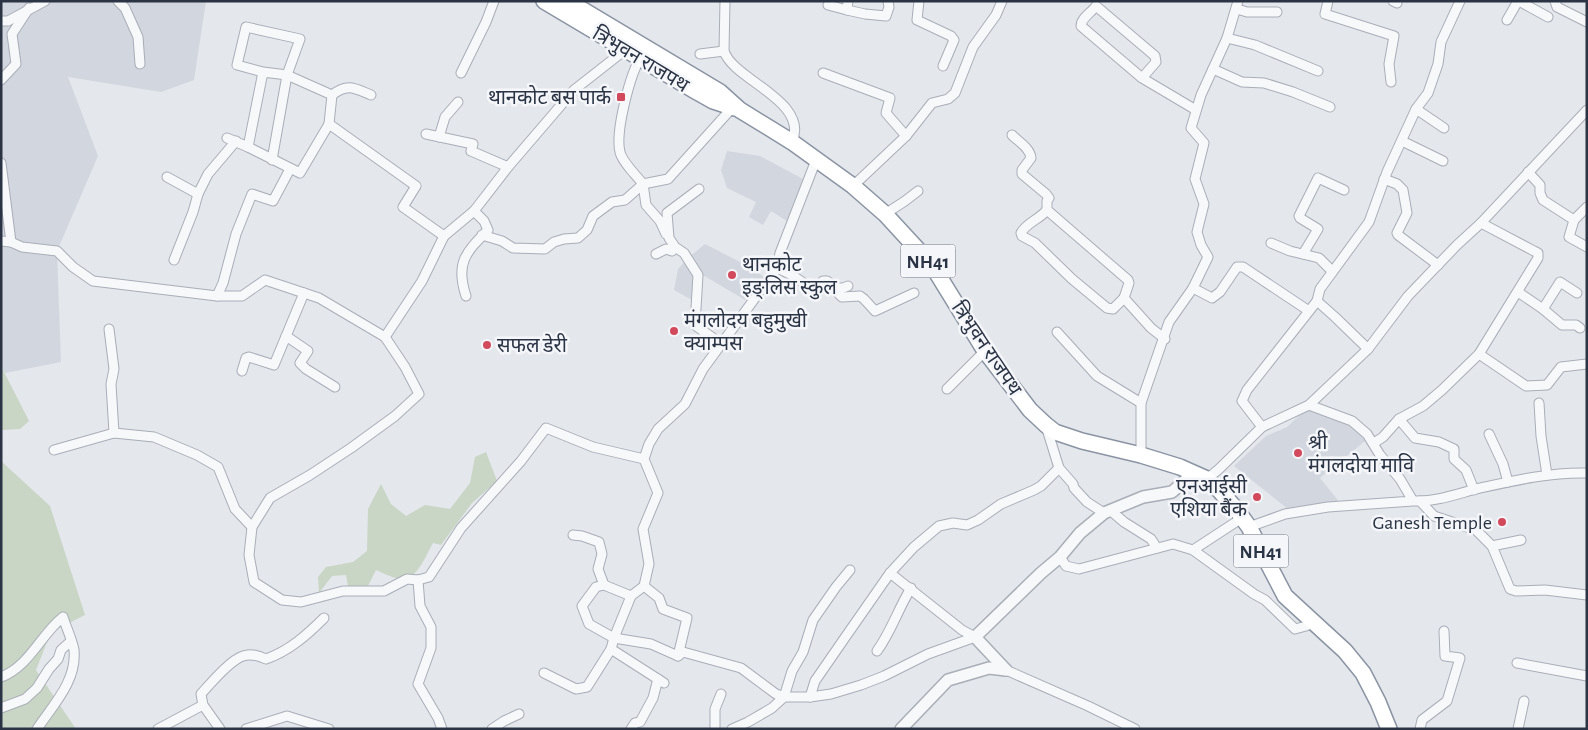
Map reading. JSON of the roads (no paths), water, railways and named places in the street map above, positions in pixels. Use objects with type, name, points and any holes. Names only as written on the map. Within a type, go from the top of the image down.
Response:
[{"type":"highway","name":"त्रिभुवन राजपथ","points":[[544,1],[626,50],[643,54]]},
{"type":"highway","name":"त्रिभुवन राजपथ","points":[[568,1],[643,54],[720,92],[736,109],[792,142],[853,186],[885,214],[932,265],[985,351],[1030,410],[1046,426],[1055,432],[1082,441],[1141,455]]},
{"type":"highway","name":"NH41","points":[[1141,455],[1180,467],[1207,479],[1228,500],[1246,523],[1285,596],[1345,651],[1363,673],[1389,729]]},
{"type":"street","points":[[1,21],[8,20],[45,1]]},
{"type":"street","points":[[118,1],[125,8],[138,37],[140,64]]},
{"type":"street","points":[[461,72],[486,22],[494,1]]},
{"type":"street","points":[[725,1],[724,51],[730,62],[779,100],[790,114],[796,134],[792,142]]},
{"type":"street","points":[[828,5],[848,5],[865,14],[886,16],[889,8],[888,1]]},
{"type":"street","points":[[920,1],[917,20],[951,36],[954,40],[942,66]]},
{"type":"street","points":[[853,186],[906,136],[932,103],[948,99],[955,94],[973,46],[996,15],[1002,1]]},
{"type":"street","points":[[1328,1],[1325,14],[1394,36],[1389,64],[1391,82]]},
{"type":"street","points":[[1262,428],[1242,402],[1247,390],[1317,301],[1320,289],[1369,222],[1384,179],[1416,109],[1428,93],[1438,64],[1441,42],[1460,1]]},
{"type":"street","points":[[1507,20],[1518,1],[1548,17]]},
{"type":"street","points":[[1555,1],[1557,6],[1587,22]]},
{"type":"street","points":[[1142,78],[1156,62],[1155,56],[1099,4],[1084,19],[1081,26],[1142,78],[1196,110]]},
{"type":"street","points":[[1141,455],[1140,403],[1169,322],[1193,288],[1208,257],[1197,232],[1204,204],[1195,179],[1204,143],[1191,128],[1196,110],[1227,38],[1238,5],[1246,12],[1277,12]]},
{"type":"street","points":[[1,80],[16,64],[12,34],[29,8]]},
{"type":"street","points":[[272,160],[286,75],[300,39],[246,26],[237,65],[286,75],[332,95]]},
{"type":"street","points":[[1227,38],[1255,45],[1318,71]]},
{"type":"street","points":[[386,337],[422,280],[444,236],[474,211],[508,167],[574,90],[626,50]]},
{"type":"street","points":[[700,54],[724,51]]},
{"type":"street","points":[[643,54],[632,74],[622,118],[620,154],[643,184],[646,205],[660,222],[675,247],[684,253],[698,275],[695,325],[721,344]]},
{"type":"street","points":[[1213,69],[1242,82],[1264,83],[1330,107]]},
{"type":"street","points":[[248,147],[264,72]]},
{"type":"street","points":[[824,73],[890,98],[886,113],[906,136]]},
{"type":"street","points":[[174,260],[198,194],[208,174],[231,140],[300,174],[329,124],[332,95],[350,86],[371,95]]},
{"type":"street","points":[[439,137],[445,117],[458,102]]},
{"type":"street","points":[[482,235],[502,241],[513,248],[545,249],[554,242],[578,238],[587,230],[593,216],[612,202],[625,200],[643,184],[668,179],[736,109]]},
{"type":"street","points":[[1416,109],[1444,128]]},
{"type":"street","points":[[678,656],[683,652],[741,668],[776,694],[784,697],[810,697],[831,694],[860,686],[928,654],[975,637],[1040,573],[1060,557],[1080,533],[1107,511],[1143,497],[1172,492],[1189,477],[1207,479],[1262,428],[1308,405],[1368,349],[1408,296],[1481,223],[1587,110]]},
{"type":"street","points":[[329,124],[416,186],[403,207],[444,236]]},
{"type":"street","points":[[426,134],[472,144],[471,151],[508,167]]},
{"type":"street","points":[[1012,135],[1030,154],[1031,158],[1022,170],[1022,174],[1049,198],[1047,210],[1023,229],[1022,236],[1035,243],[1072,279],[1106,308],[1113,309],[1124,298],[1129,283],[1128,280],[1047,210]]},
{"type":"street","points":[[1402,141],[1443,161]]},
{"type":"street","points":[[544,673],[576,689],[588,687],[611,649],[631,596],[644,586],[649,564],[643,529],[658,493],[644,459],[649,444],[658,429],[685,404],[703,369],[776,268],[816,160]]},
{"type":"street","points":[[1,163],[6,241],[22,247],[57,251],[73,267],[93,281],[217,296],[242,296],[265,280],[319,298],[386,337],[405,366],[419,394],[394,416],[351,448],[270,498],[252,527],[249,555],[254,582],[282,600],[301,602],[343,591],[384,591],[408,579],[418,580],[429,577],[461,528],[521,461],[546,428],[593,447],[644,459]]},
{"type":"street","points":[[217,296],[223,283],[236,234],[252,194],[273,201],[290,169]]},
{"type":"street","points":[[1528,172],[1540,185],[1543,200],[1574,220]]},
{"type":"street","points":[[167,177],[198,194]]},
{"type":"street","points":[[1303,254],[1318,229],[1299,216],[1318,178],[1344,190]]},
{"type":"street","points":[[1384,179],[1397,184],[1403,190],[1407,213],[1397,232],[1398,235],[1438,265]]},
{"type":"street","points":[[669,238],[667,212],[699,189]]},
{"type":"street","points":[[885,214],[905,202],[918,191]]},
{"type":"street","points":[[1587,207],[1574,220],[1569,237],[1587,247]]},
{"type":"street","points":[[466,296],[460,270],[469,248],[488,230],[484,221],[474,211]]},
{"type":"street","points":[[1374,443],[1383,437],[1399,419],[1423,406],[1442,390],[1479,354],[1538,258],[1538,253],[1481,223]]},
{"type":"street","points":[[1271,243],[1290,251],[1319,258],[1332,271]]},
{"type":"street","points":[[656,254],[666,249],[672,251],[675,247]]},
{"type":"street","points":[[1193,288],[1212,298],[1220,292],[1237,267],[1243,267],[1308,311]]},
{"type":"street","points":[[776,268],[792,275],[814,291],[818,291],[823,281],[827,281],[837,288],[848,286]]},
{"type":"street","points":[[1544,309],[1560,282],[1577,293]]},
{"type":"street","points":[[837,288],[838,293],[842,297],[860,296],[875,311],[914,293]]},
{"type":"street","points":[[1518,292],[1544,309],[1562,325],[1576,325],[1580,328]]},
{"type":"street","points":[[242,371],[246,358],[249,357],[274,365],[304,293]]},
{"type":"street","points":[[1124,298],[1151,328],[1164,339]]},
{"type":"street","points":[[1317,301],[1368,349]]},
{"type":"street","points":[[109,329],[114,369],[111,384],[114,433]]},
{"type":"street","points":[[1057,332],[1097,376],[1140,403]]},
{"type":"street","points":[[286,336],[308,351],[300,363],[306,369],[335,387]]},
{"type":"street","points":[[947,389],[985,351]]},
{"type":"street","points":[[1479,354],[1526,386],[1548,385],[1561,368],[1587,364]]},
{"type":"street","points":[[1540,403],[1541,436],[1547,475]]},
{"type":"street","points":[[1308,405],[1352,421],[1367,434],[1380,455],[1416,501],[1434,516],[1476,530],[1492,546],[1510,589],[1516,591],[1545,590],[1587,595]]},
{"type":"street","points":[[1399,419],[1415,438],[1439,442],[1454,449],[1454,459],[1466,470],[1474,490]]},
{"type":"street","points":[[1046,426],[1059,468],[1073,484],[1074,488],[1087,502],[1107,511],[1151,539],[1157,548]]},
{"type":"street","points":[[54,450],[114,433],[154,437],[198,455],[218,467],[235,509],[252,527]]},
{"type":"street","points":[[1489,434],[1508,482]]},
{"type":"street","points":[[810,697],[815,681],[890,573],[914,547],[939,526],[953,523],[967,525],[978,520],[1001,504],[1042,486],[1059,468]]},
{"type":"street","points":[[1192,550],[1246,523],[1285,514],[1333,506],[1416,501],[1547,475],[1587,473]]},
{"type":"street","points":[[573,535],[599,542],[602,554],[598,569],[604,585]]},
{"type":"street","points":[[1492,546],[1521,540]]},
{"type":"street","points":[[1060,557],[1066,566],[1079,569],[1172,544],[1192,550],[1265,600],[1295,629],[1314,622]]},
{"type":"street","points":[[732,729],[772,708],[784,697],[792,671],[802,652],[813,620],[836,586],[850,570]]},
{"type":"street","points":[[890,573],[962,630],[975,637],[1006,670]]},
{"type":"street","points":[[418,580],[420,606],[431,627],[431,648],[418,684],[438,718],[442,729]]},
{"type":"street","points":[[631,596],[604,585],[596,587],[582,606],[589,624],[614,638],[650,644],[678,656]]},
{"type":"street","points":[[644,586],[659,598],[663,609],[687,618],[678,656]]},
{"type":"street","points":[[877,651],[911,588]]},
{"type":"street","points":[[1,677],[8,674],[24,661],[38,646],[52,626],[63,617],[74,648],[74,664],[64,691],[37,729]]},
{"type":"street","points":[[220,729],[203,705],[201,694],[213,680],[242,656],[257,655],[266,660],[280,654],[324,618]]},
{"type":"street","points":[[1420,729],[1422,720],[1447,701],[1460,658],[1445,656],[1444,631]]},
{"type":"street","points":[[1,708],[25,699],[37,688],[58,659],[61,650],[71,640]]},
{"type":"street","points":[[611,649],[661,681],[640,722],[635,723],[631,729]]},
{"type":"street","points":[[1517,663],[1587,676]]},
{"type":"street","points":[[901,729],[948,680],[989,668],[1006,670],[1135,729]]},
{"type":"street","points":[[715,729],[716,709],[721,694]]},
{"type":"street","points":[[1518,729],[1524,701]]},
{"type":"street","points":[[158,729],[203,705]]},
{"type":"street","points":[[492,729],[504,720],[519,714]]},
{"type":"street","points":[[246,729],[287,716],[329,729]]},
{"type":"place","name":"थानकोट बस पार्क","points":[[621,97]]},
{"type":"place","name":"थानकोट इङ्लिस स्कुल","points":[[732,275]]},
{"type":"place","name":"मंगलोदय बहुमुखी क्याम्पस","points":[[674,331]]},
{"type":"place","name":"सफल डेरी","points":[[487,345]]},
{"type":"place","name":"श्री मंगलदोया मावि","points":[[1298,453]]},
{"type":"place","name":"एनआईसी एशिया बैंक","points":[[1257,497]]},
{"type":"place","name":"Ganesh Temple","points":[[1502,522]]}]
